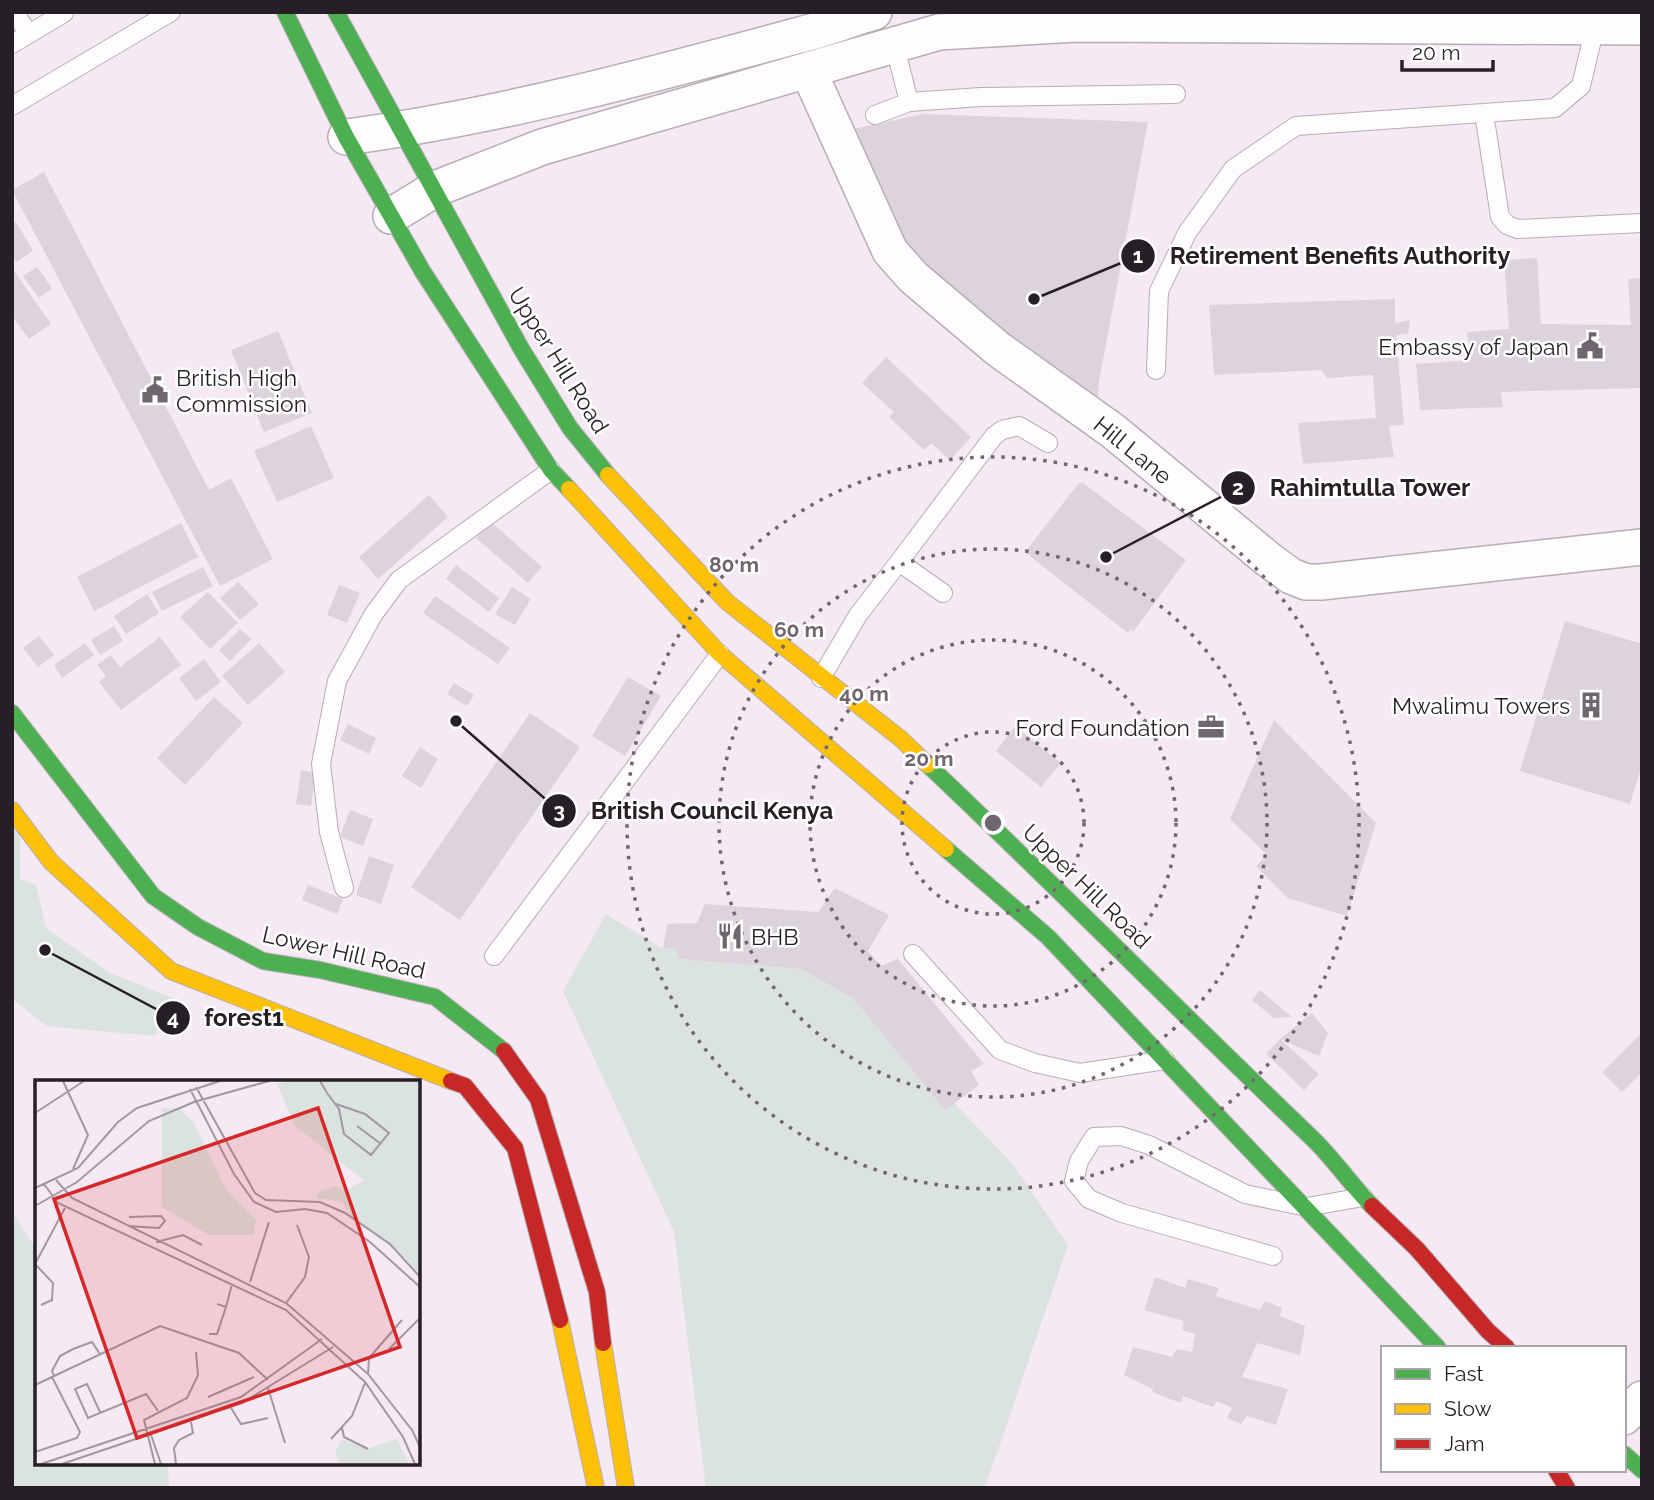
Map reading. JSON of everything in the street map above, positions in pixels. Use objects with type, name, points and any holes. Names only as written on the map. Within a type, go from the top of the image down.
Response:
[{"type":"street","points":[[285,12],[346,137],[422,272],[551,470],[720,654],[1048,937],[1436,1346]]},
{"type":"street","name":"Upper Hill Road","points":[[336,12],[522,350],[570,428],[620,490],[727,602],[901,739],[1102,930],[1247,1077],[1315,1141],[1363,1197],[1417,1249],[1505,1346]]},
{"type":"street","points":[[346,137],[402,129],[583,90],[822,21],[874,12]]},
{"type":"street","points":[[391,216],[435,189],[542,147],[939,32],[1037,24],[1579,20],[1642,27]]},
{"type":"street","name":"Hill Lane","points":[[807,70],[890,251],[913,277],[998,349],[1113,431],[1218,520],[1291,576],[1306,582],[1321,582],[1642,547]]},
{"type":"street","name":"Lower Hill Road","points":[[12,713],[153,896],[164,904],[198,926],[263,961],[320,970],[435,998],[499,1045],[538,1100],[572,1203],[597,1292],[607,1380],[626,1488]]},
{"type":"street","points":[[12,810],[51,862],[171,971],[465,1086],[515,1148],[565,1340],[596,1488]]},
{"type":"street","points":[[1626,1415],[1642,1399]]},
{"type":"street","points":[[1626,1456],[1642,1470]]},
{"type":"street","points":[[1557,1472],[1567,1488]]},
{"type":"lane","points":[[14,12],[29,34]]},
{"type":"lane","points":[[12,106],[171,12]]},
{"type":"lane","points":[[12,44],[64,13]]},
{"type":"lane","points":[[1156,370],[1159,291],[1187,233],[1233,169],[1297,125],[1555,108],[1581,86],[1579,20]]},
{"type":"lane","points":[[894,43],[909,102]]},
{"type":"lane","points":[[875,115],[909,102],[981,97],[1176,94]]},
{"type":"lane","points":[[1485,113],[1500,217],[1507,225],[1518,229],[1642,223]]},
{"type":"lane","points":[[821,678],[858,615],[953,487],[1002,430],[1019,426],[1048,443]]},
{"type":"lane","points":[[344,888],[330,832],[321,764],[337,681],[373,615],[400,580],[551,470]]},
{"type":"lane","points":[[899,562],[943,593]]},
{"type":"lane","points":[[495,956],[720,654]]},
{"type":"lane","points":[[913,954],[1000,1050],[1035,1063],[1080,1073],[1166,1059]]},
{"type":"lane","points":[[1273,1256],[1122,1213],[1089,1199],[1074,1181],[1079,1161],[1094,1137],[1121,1136],[1149,1145],[1245,1194],[1307,1207],[1363,1197]]},
{"type":"shaded area","points":[[12,810],[20,820],[20,879],[36,885],[46,928],[110,973],[188,1004],[153,1036],[47,1026],[12,999]]},
{"type":"shaded area","points":[[606,914],[663,949],[676,948],[678,959],[801,969],[854,999],[1011,1162],[1068,1245],[985,1488],[706,1488],[674,1232],[563,991]]},
{"type":"shaded area","points":[[12,1212],[35,1247],[35,1465],[168,1465],[169,1488],[12,1488]]},
{"type":"building","points":[[923,114],[1148,122],[1099,381],[1097,413],[898,243],[853,129]]},
{"type":"building","points":[[44,172],[209,490],[231,478],[273,559],[220,586],[12,190]]},
{"type":"building","points":[[16,222],[33,251],[16,262],[12,255],[12,224]]},
{"type":"building","points":[[1537,258],[1541,324],[1631,325],[1628,279],[1642,278],[1642,388],[1501,392],[1503,407],[1420,410],[1416,364],[1471,360],[1467,332],[1509,329],[1504,260]]},
{"type":"building","points":[[37,267],[52,288],[39,298],[23,276]]},
{"type":"building","points":[[12,268],[51,324],[29,339],[12,316]]},
{"type":"building","points":[[1395,299],[1395,323],[1410,320],[1408,334],[1396,335],[1404,425],[1389,426],[1394,457],[1303,464],[1298,423],[1376,418],[1373,375],[1327,378],[1321,370],[1214,375],[1209,305]]},
{"type":"building","points":[[278,331],[312,413],[264,432],[231,350]]},
{"type":"building","points":[[886,357],[971,437],[950,460],[931,443],[924,450],[889,417],[894,412],[862,383]]},
{"type":"building","points":[[311,426],[334,478],[277,502],[254,451]]},
{"type":"building","points":[[1079,483],[1083,483],[1186,560],[1133,632],[1131,629],[1128,633],[1027,554],[1028,548]]},
{"type":"building","points":[[429,495],[448,517],[378,579],[359,557]]},
{"type":"building","points":[[491,522],[542,567],[528,583],[476,538]]},
{"type":"building","points":[[181,523],[198,557],[94,611],[77,577]]},
{"type":"building","points":[[456,565],[499,598],[489,612],[446,579]]},
{"type":"building","points":[[203,567],[213,586],[162,611],[152,592]]},
{"type":"building","points":[[238,582],[259,604],[240,620],[220,598]]},
{"type":"building","points":[[339,585],[360,593],[347,623],[327,615]]},
{"type":"building","points":[[512,587],[531,599],[515,625],[495,614]]},
{"type":"building","points":[[208,592],[238,623],[210,649],[180,617]]},
{"type":"building","points":[[147,594],[159,613],[126,634],[114,616]]},
{"type":"building","points":[[435,596],[510,648],[498,664],[423,613]]},
{"type":"building","name":"Mwalimu Towers","points":[[1565,621],[1642,644],[1642,765],[1630,804],[1520,771]]},
{"type":"building","points":[[114,626],[123,641],[100,655],[91,640]]},
{"type":"building","points":[[240,629],[251,639],[230,661],[219,650]]},
{"type":"building","points":[[39,636],[54,655],[38,667],[23,648]]},
{"type":"building","points":[[160,637],[181,665],[121,710],[99,682],[106,676],[97,665],[111,655],[120,667]]},
{"type":"building","points":[[85,643],[94,655],[62,678],[54,665]]},
{"type":"building","points":[[259,643],[285,672],[248,705],[222,676]]},
{"type":"building","points":[[204,659],[221,682],[196,701],[179,678]]},
{"type":"building","points":[[628,677],[661,696],[625,756],[592,736]]},
{"type":"building","points":[[454,683],[474,695],[467,706],[447,694]]},
{"type":"building","points":[[214,697],[243,723],[185,785],[157,758]]},
{"type":"building","points":[[530,713],[580,747],[460,920],[411,887]]},
{"type":"building","points":[[1274,720],[1376,823],[1347,916],[1288,898],[1256,866],[1267,855],[1230,819]]},
{"type":"building","points":[[348,724],[376,738],[369,754],[340,740]]},
{"type":"building","points":[[1015,727],[1061,763],[1041,787],[996,751]]},
{"type":"building","points":[[420,747],[438,759],[421,788],[402,776]]},
{"type":"building","points":[[301,770],[316,773],[311,806],[296,804]]},
{"type":"building","points":[[350,810],[373,819],[363,846],[340,837]]},
{"type":"building","points":[[369,856],[394,865],[381,904],[356,895]]},
{"type":"building","points":[[308,885],[343,899],[337,914],[302,900]]},
{"type":"building","points":[[835,888],[889,915],[868,951],[881,966],[898,959],[984,1064],[971,1071],[979,1085],[945,1110],[854,999],[801,969],[678,959],[676,948],[663,949],[667,924],[697,923],[705,904],[818,912]]},
{"type":"building","points":[[1260,990],[1292,1017],[1274,1018],[1252,1000]]},
{"type":"building","points":[[1312,1013],[1328,1033],[1319,1056],[1280,1039]]},
{"type":"building","points":[[1642,1033],[1642,1072],[1622,1092],[1602,1072]]},
{"type":"building","points":[[1280,1039],[1319,1074],[1304,1090],[1266,1054]]},
{"type":"building","points":[[1155,1277],[1185,1288],[1188,1279],[1219,1288],[1216,1296],[1260,1310],[1265,1301],[1282,1308],[1280,1316],[1305,1326],[1300,1355],[1257,1343],[1242,1377],[1288,1389],[1276,1425],[1247,1416],[1241,1424],[1227,1418],[1232,1408],[1217,1401],[1213,1407],[1183,1396],[1181,1403],[1152,1392],[1153,1389],[1124,1375],[1133,1347],[1172,1357],[1177,1349],[1192,1352],[1195,1334],[1182,1330],[1184,1321],[1144,1310]]},
{"type":"traffic: fast","points":[[285,12],[346,137],[423,272],[551,470],[569,489]]},
{"type":"traffic: fast","points":[[336,12],[522,350],[570,428],[608,475]]},
{"type":"traffic: fast","points":[[12,713],[153,896],[198,927],[263,961],[320,970],[435,997],[504,1051]]},
{"type":"traffic: fast","points":[[928,765],[1312,1138],[1372,1206]]},
{"type":"traffic: fast","points":[[946,849],[1048,937],[1436,1346]]},
{"type":"traffic: fast","points":[[1626,1456],[1642,1470]]},
{"type":"traffic: slow","points":[[608,475],[727,602],[901,739],[928,765]]},
{"type":"traffic: slow","points":[[569,489],[720,654],[946,849]]},
{"type":"traffic: slow","points":[[12,810],[51,862],[171,971],[451,1081]]},
{"type":"traffic: slow","points":[[560,1320],[596,1488]]},
{"type":"traffic: slow","points":[[603,1343],[626,1488]]},
{"type":"traffic: jam","points":[[504,1051],[538,1099],[597,1292],[603,1343]]},
{"type":"traffic: jam","points":[[451,1081],[465,1086],[515,1148],[560,1320]]},
{"type":"traffic: jam","points":[[1372,1206],[1417,1249],[1488,1331],[1505,1346]]},
{"type":"traffic: jam","points":[[1557,1472],[1567,1488]]},
{"type":"place","name":"Retirement Benefits Authority","points":[[1034,299]]},
{"type":"place","name":"Embassy of Japan","points":[[1590,346]]},
{"type":"place","name":"British High Commission","points":[[155,390]]},
{"type":"place","name":"Rahimtulla Tower","points":[[1106,557]]},
{"type":"place","name":"Mwalimu Towers","points":[[1591,705]]},
{"type":"place","name":"British Council Kenya","points":[[456,721]]},
{"type":"place","name":"Ford Foundation","points":[[1211,727]]},
{"type":"place","name":"BHB","points":[[730,936]]},
{"type":"place","name":"forest1","points":[[45,950]]}]
